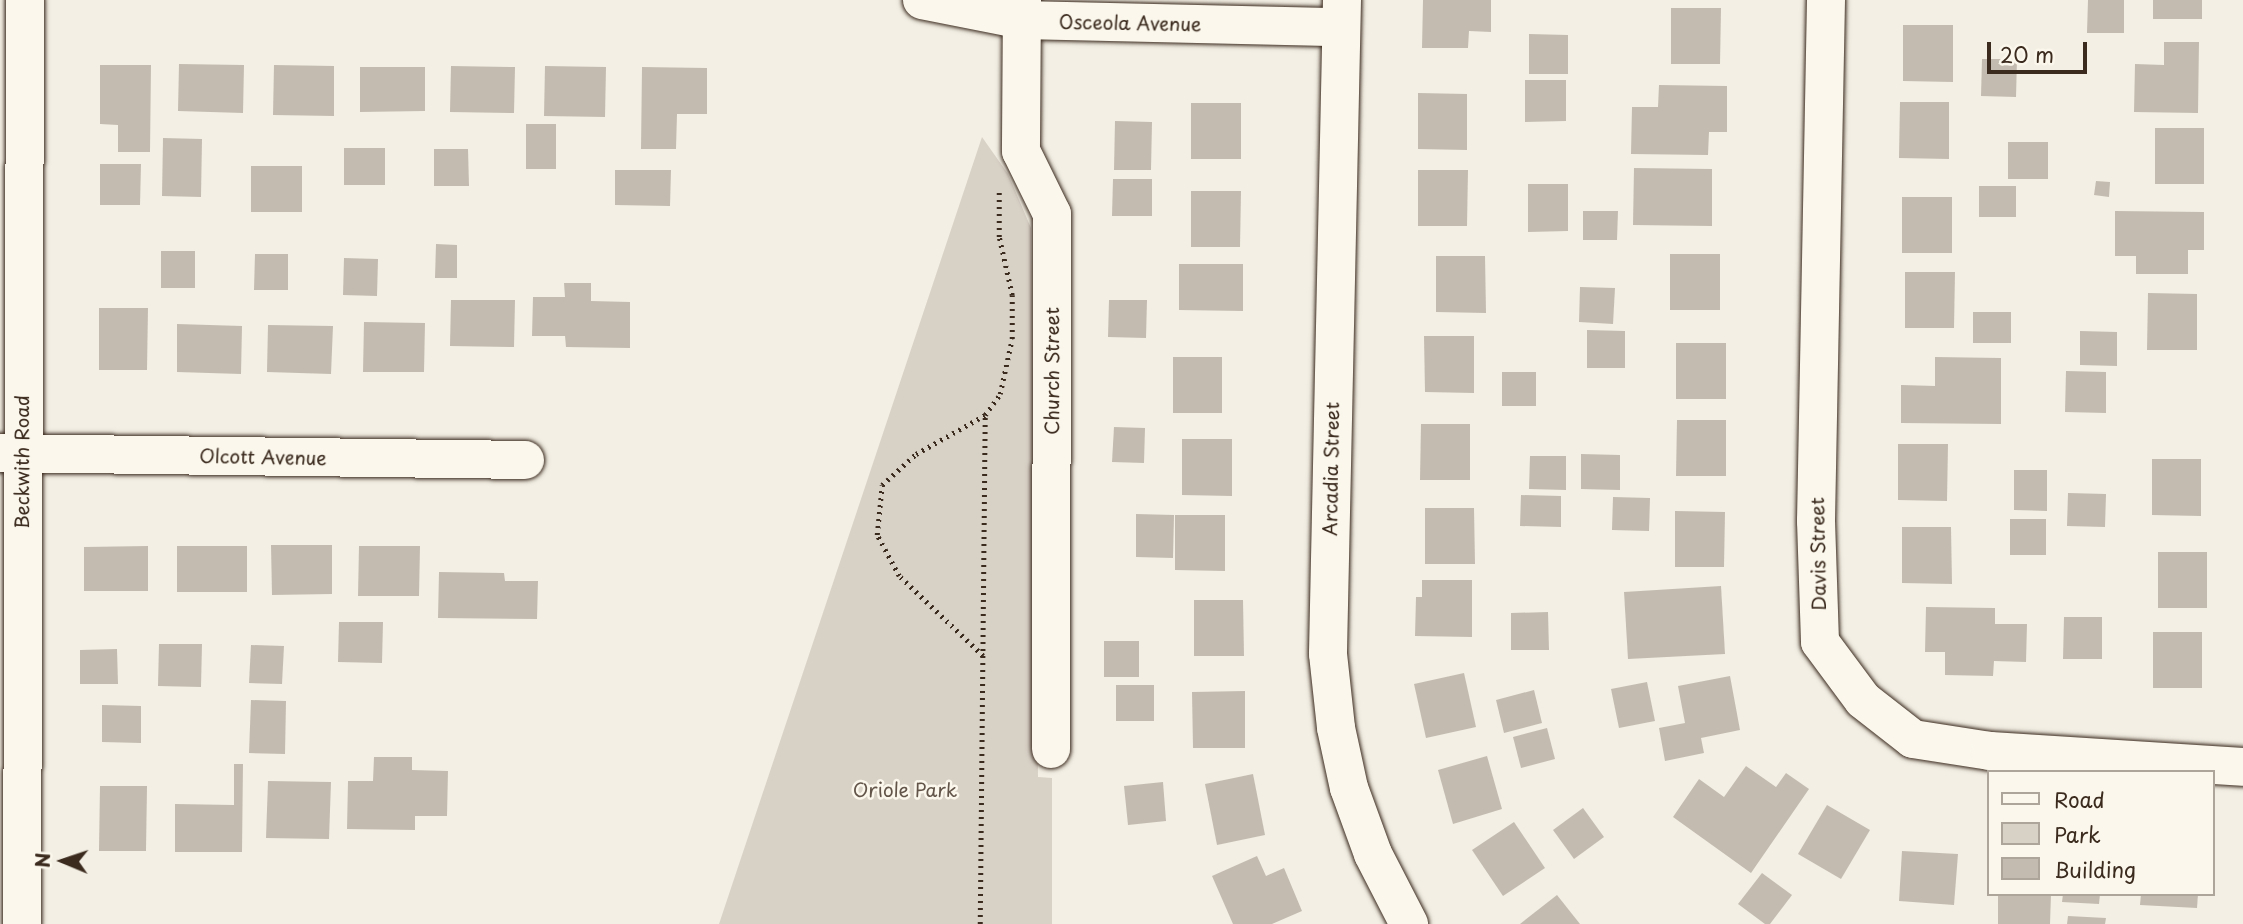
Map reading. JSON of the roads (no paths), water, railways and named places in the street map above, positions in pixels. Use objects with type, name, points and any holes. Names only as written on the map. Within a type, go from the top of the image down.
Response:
[{"type":"street","name":"Beckwith Road","points":[[22,924],[11,453],[25,0]]},
{"type":"street","name":"Osceola Avenue","points":[[922,0],[1022,10],[1341,13]]},
{"type":"street","name":"Davis Street","points":[[1826,0],[1816,521],[1820,642],[1863,700],[1913,739],[1990,751],[2243,768]]},
{"type":"street","name":"Church Street","points":[[1022,10],[1021,151],[1052,214],[1051,748]]},
{"type":"street","name":"Arcadia Street","points":[[1341,13],[1328,654],[1336,728],[1349,788],[1373,854],[1409,924]]},
{"type":"street","name":"Olcott Avenue","points":[[11,453],[525,460]]},
{"type":"park label","name":"Oriole Park","points":[[905,790]]}]
